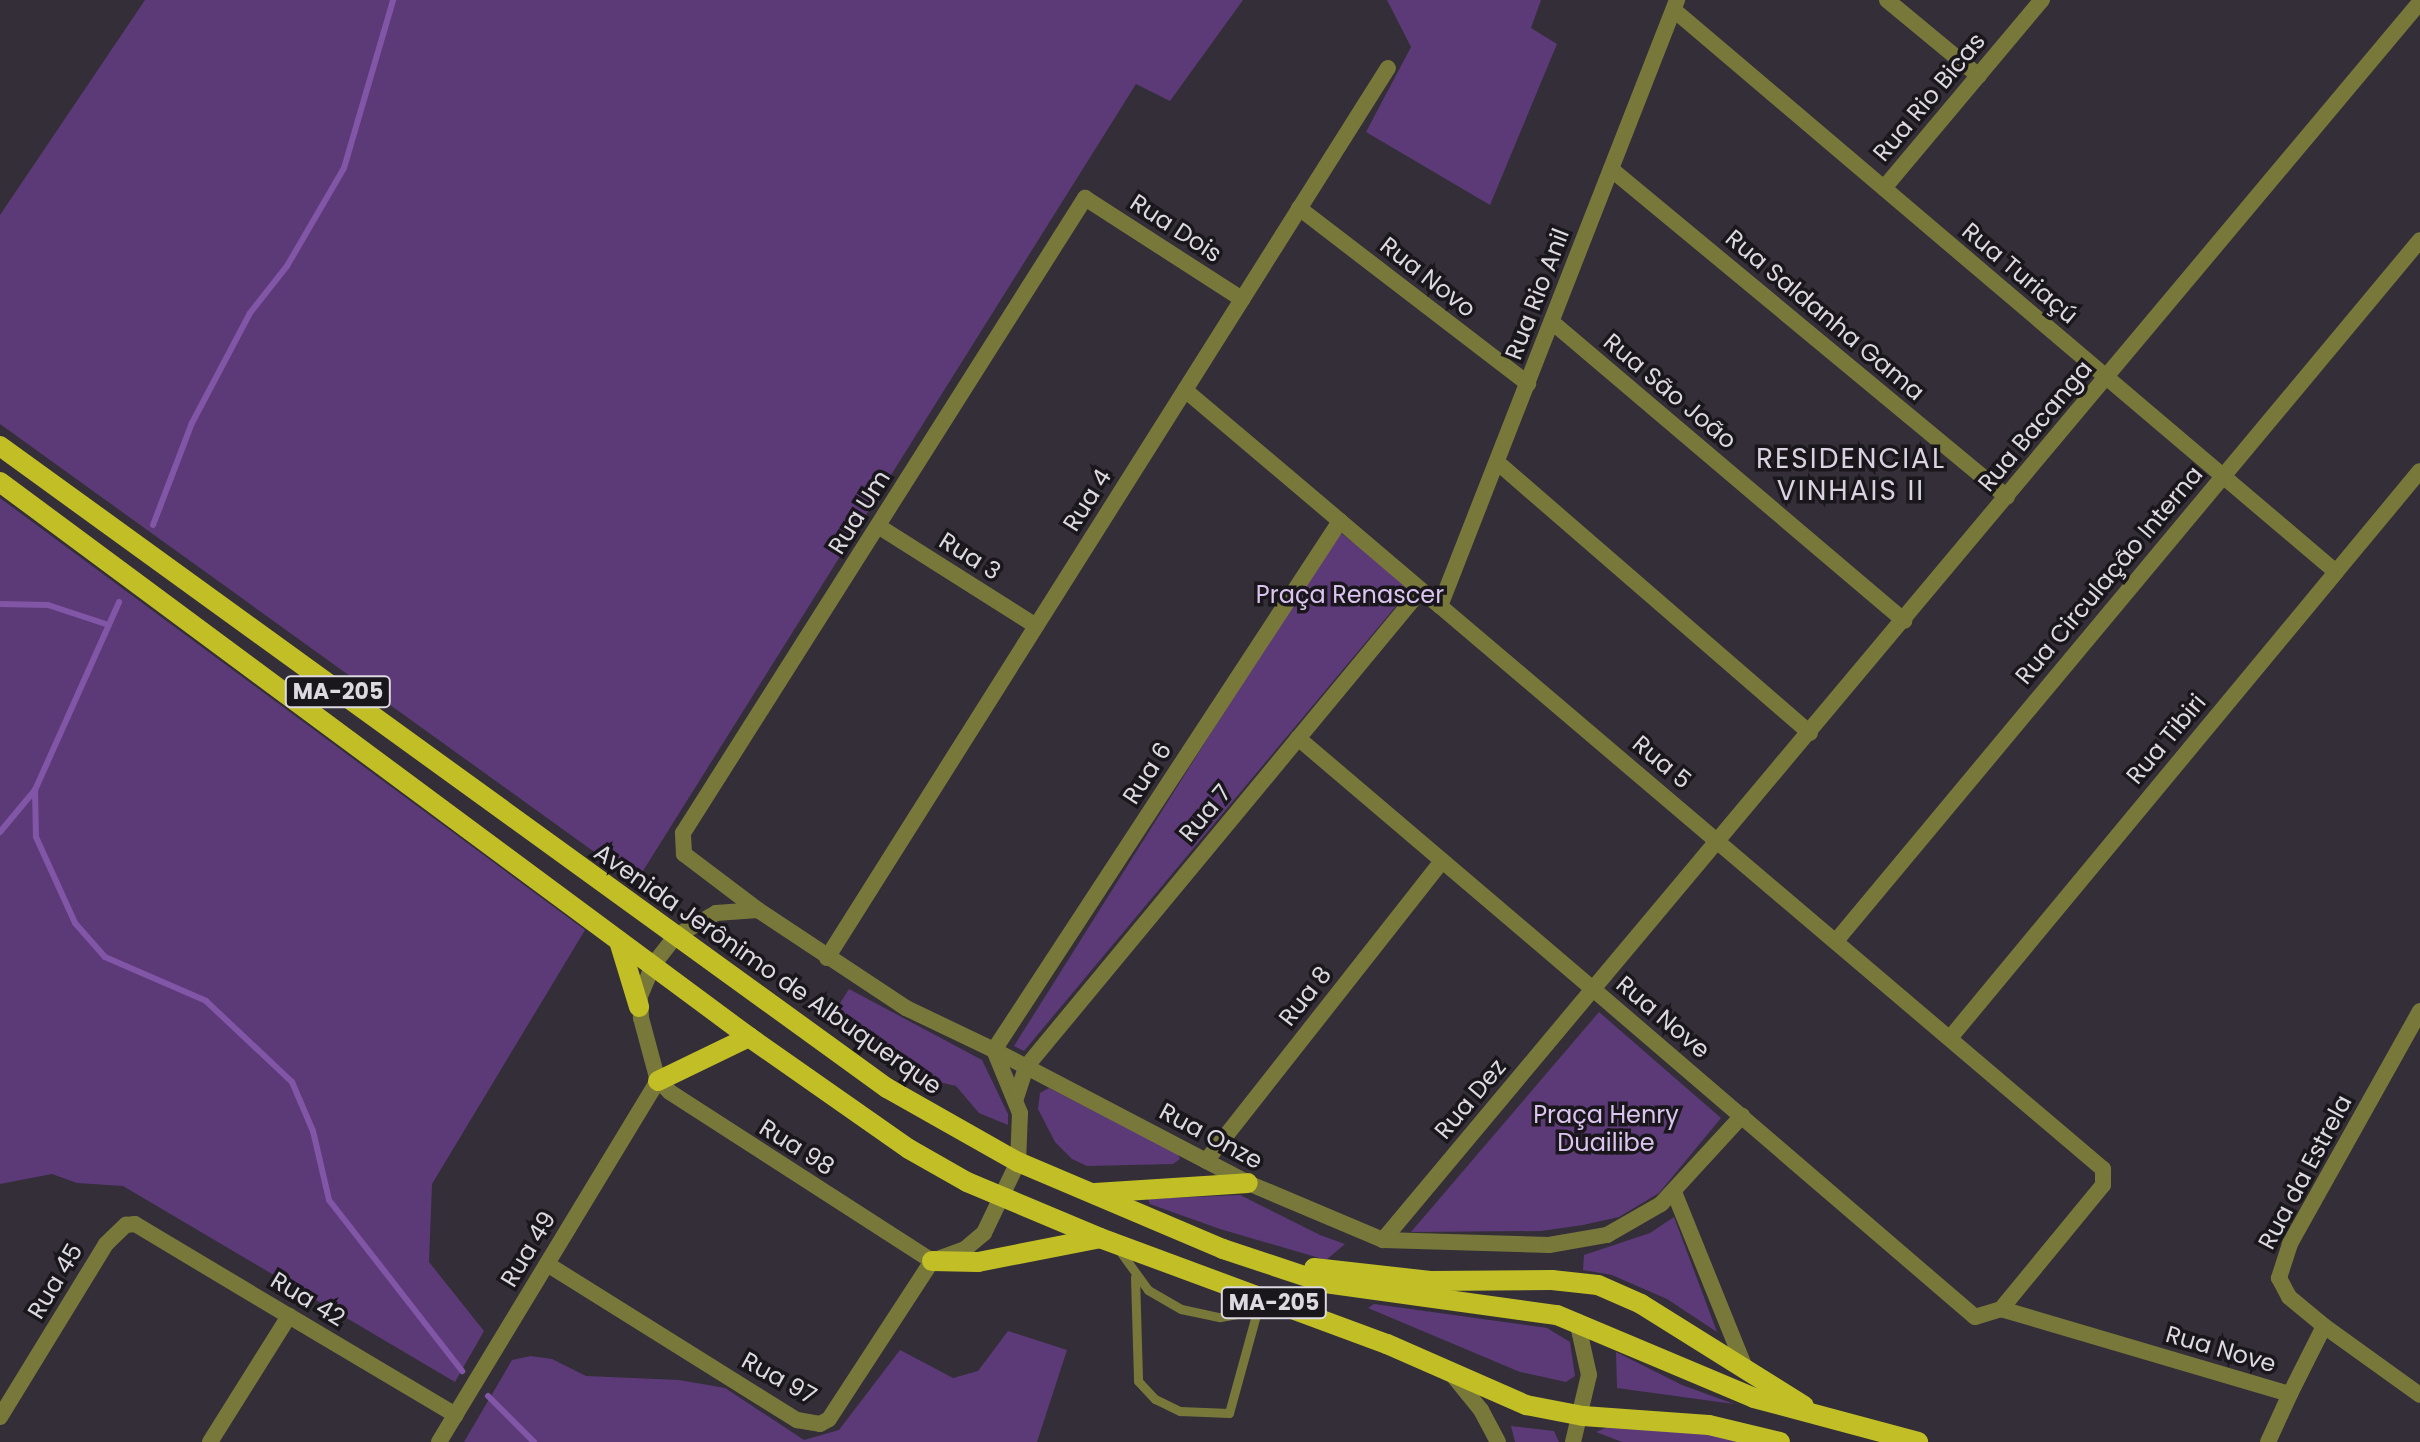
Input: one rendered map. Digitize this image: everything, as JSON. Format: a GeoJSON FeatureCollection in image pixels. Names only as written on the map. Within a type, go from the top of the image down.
{"type":"FeatureCollection","features":[{"type":"Feature","properties":{"kind":"main road","name":"Avenida Jerônimo de Albuquerque"},"geometry":{"type":"LineString","coordinates":[[0,446],[887,1088],[1018,1162],[1223,1249],[1345,1288],[1537,1311],[1577,1321],[1754,1398],[1918,1442]]}},
{"type":"Feature","properties":{"kind":"main road","name":"MA-205"},"geometry":{"type":"LineString","coordinates":[[0,482],[749,1037],[909,1149],[1003,1199],[1266,1307],[1447,1369],[1526,1405],[1583,1416],[1691,1422],[1776,1441]]}},
{"type":"Feature","properties":{"kind":"main road"},"geometry":{"type":"LineString","coordinates":[[619,941],[639,1007]]}},
{"type":"Feature","properties":{"kind":"main road"},"geometry":{"type":"LineString","coordinates":[[658,1081],[749,1037]]}},
{"type":"Feature","properties":{"kind":"main road"},"geometry":{"type":"LineString","coordinates":[[1087,1193],[1248,1183]]}},
{"type":"Feature","properties":{"kind":"main road"},"geometry":{"type":"LineString","coordinates":[[932,1261],[991,1260],[1107,1241]]}},
{"type":"Feature","properties":{"kind":"main road"},"geometry":{"type":"LineString","coordinates":[[1223,1249],[1383,1278],[1589,1283],[1641,1304],[1820,1417]]}},
{"type":"Feature","properties":{"kind":"street"},"geometry":{"type":"LineString","coordinates":[[1887,0],[1979,76]]}},
{"type":"Feature","properties":{"kind":"street","name":"Rua Rio Bicas"},"geometry":{"type":"LineString","coordinates":[[1884,188],[2042,0]]}},
{"type":"Feature","properties":{"kind":"street","name":"Rua Bacanga"},"geometry":{"type":"LineString","coordinates":[[1593,989],[2420,2]]}},
{"type":"Feature","properties":{"kind":"street","name":"Rua Turiaçú"},"geometry":{"type":"LineString","coordinates":[[1676,5],[1884,188],[2336,572]]}},
{"type":"Feature","properties":{"kind":"street","name":"Rua Rio Anil"},"geometry":{"type":"LineString","coordinates":[[1440,606],[1676,5]]}},
{"type":"Feature","properties":{"kind":"street","name":"Rua 4"},"geometry":{"type":"LineString","coordinates":[[827,958],[1388,68]]}},
{"type":"Feature","properties":{"kind":"street","name":"Rua Saldanha Gama"},"geometry":{"type":"LineString","coordinates":[[1611,169],[2007,497]]}},
{"type":"Feature","properties":{"kind":"street","name":"Rua Dois"},"geometry":{"type":"LineString","coordinates":[[1085,198],[1242,299]]}},
{"type":"Feature","properties":{"kind":"street","name":"Rua Um"},"geometry":{"type":"LineString","coordinates":[[684,854],[683,833],[1085,198]]}},
{"type":"Feature","properties":{"kind":"street","name":"Rua Novo"},"geometry":{"type":"LineString","coordinates":[[1299,208],[1528,384]]}},
{"type":"Feature","properties":{"kind":"street","name":"Rua Circulação Interna"},"geometry":{"type":"LineString","coordinates":[[1836,941],[2420,240]]}},
{"type":"Feature","properties":{"kind":"street","name":"Rua São João"},"geometry":{"type":"LineString","coordinates":[[1552,322],[1904,621]]}},
{"type":"Feature","properties":{"kind":"street","name":"Rua 5"},"geometry":{"type":"LineString","coordinates":[[1185,390],[1950,1038],[2106,1174],[2103,1185],[2001,1309]]}},
{"type":"Feature","properties":{"kind":"street"},"geometry":{"type":"LineString","coordinates":[[1497,462],[1810,733]]}},
{"type":"Feature","properties":{"kind":"street","name":"Rua Tibiri"},"geometry":{"type":"LineString","coordinates":[[1950,1038],[2420,471]]}},
{"type":"Feature","properties":{"kind":"street","name":"Rua 6"},"geometry":{"type":"LineString","coordinates":[[994,1050],[1340,521]]}},
{"type":"Feature","properties":{"kind":"street","name":"Rua 3"},"geometry":{"type":"LineString","coordinates":[[878,526],[1036,626]]}},
{"type":"Feature","properties":{"kind":"street","name":"Rua 7"},"geometry":{"type":"LineString","coordinates":[[1026,1067],[1421,590]]}},
{"type":"Feature","properties":{"kind":"street","name":"Rua Nove"},"geometry":{"type":"LineString","coordinates":[[1298,738],[1975,1317],[2001,1309],[2290,1394]]}},
{"type":"Feature","properties":{"kind":"street","name":"Rua Onze"},"geometry":{"type":"LineString","coordinates":[[684,854],[827,958],[906,1008],[994,1050],[1248,1183],[1383,1240],[1460,1245],[1581,1242],[1631,1226],[1674,1192],[1742,1116]]}},
{"type":"Feature","properties":{"kind":"street","name":"Rua 8"},"geometry":{"type":"LineString","coordinates":[[1206,1161],[1442,861]]}},
{"type":"Feature","properties":{"kind":"street"},"geometry":{"type":"LineString","coordinates":[[658,1081],[639,1007],[653,965],[676,936],[716,913],[758,910]]}},
{"type":"Feature","properties":{"kind":"street","name":"Rua Dez"},"geometry":{"type":"LineString","coordinates":[[1383,1240],[1593,989]]}},
{"type":"Feature","properties":{"kind":"street","name":"Rua da Estrela"},"geometry":{"type":"LineString","coordinates":[[2420,1011],[2281,1265],[2282,1288],[2324,1326],[2420,1395]]}},
{"type":"Feature","properties":{"kind":"street"},"geometry":{"type":"LineString","coordinates":[[932,1261],[974,1242],[1003,1199],[1018,1162],[1022,1126],[1016,1098],[994,1050]]}},
{"type":"Feature","properties":{"kind":"street"},"geometry":{"type":"LineString","coordinates":[[1016,1098],[1026,1067]]}},
{"type":"Feature","properties":{"kind":"street","name":"Rua 98"},"geometry":{"type":"LineString","coordinates":[[658,1081],[683,1102],[932,1261]]}},
{"type":"Feature","properties":{"kind":"street","name":"Rua 49"},"geometry":{"type":"LineString","coordinates":[[439,1442],[658,1081]]}},
{"type":"Feature","properties":{"kind":"street"},"geometry":{"type":"LineString","coordinates":[[1674,1192],[1745,1368]]}},
{"type":"Feature","properties":{"kind":"street","name":"Rua 42"},"geometry":{"type":"LineString","coordinates":[[135,1224],[456,1415]]}},
{"type":"Feature","properties":{"kind":"street","name":"Rua 45"},"geometry":{"type":"LineString","coordinates":[[0,1417],[114,1232],[135,1224]]}},
{"type":"Feature","properties":{"kind":"street","name":"Rua 97"},"geometry":{"type":"LineString","coordinates":[[547,1264],[797,1420],[820,1424],[829,1419],[932,1261]]}},
{"type":"Feature","properties":{"kind":"street"},"geometry":{"type":"LineString","coordinates":[[210,1442],[289,1316]]}},
{"type":"Feature","properties":{"kind":"street"},"geometry":{"type":"LineString","coordinates":[[1576,1441],[1589,1375],[1577,1321]]}},
{"type":"Feature","properties":{"kind":"street"},"geometry":{"type":"LineString","coordinates":[[2268,1442],[2324,1326]]}},
{"type":"Feature","properties":{"kind":"street"},"geometry":{"type":"LineString","coordinates":[[1447,1369],[1481,1410],[1498,1442]]}},
{"type":"Feature","properties":{"kind":"lane"},"geometry":{"type":"LineString","coordinates":[[1107,1241],[1135,1277],[1181,1309],[1220,1317],[1266,1307]]}},
{"type":"Feature","properties":{"kind":"lane"},"geometry":{"type":"LineString","coordinates":[[1135,1277],[1138,1381],[1155,1399],[1180,1411],[1229,1413],[1266,1307]]}},
{"type":"Feature","properties":{"kind":"green space"},"geometry":{"type":"Polygon","coordinates":[[[145,0],[1243,0],[1170,101],[1136,84],[636,882],[0,424],[0,215],[145,0]]]}},
{"type":"Feature","properties":{"kind":"green space"},"geometry":{"type":"Polygon","coordinates":[[[1387,0],[1541,0],[1531,28],[1557,44],[1490,205],[1366,132],[1411,47],[1387,0]]]}},
{"type":"Feature","properties":{"kind":"green space"},"geometry":{"type":"Polygon","coordinates":[[[0,498],[585,930],[432,1184],[429,1262],[484,1331],[455,1382],[123,1186],[77,1183],[52,1174],[0,1184],[0,498]]]}},
{"type":"Feature","properties":{"kind":"green space","name":"Praça Renascer"},"geometry":{"type":"Polygon","coordinates":[[[1338,531],[1412,587],[1024,1051],[1014,1046],[1338,531]]]}},
{"type":"Feature","properties":{"kind":"green space"},"geometry":{"type":"Polygon","coordinates":[[[849,989],[982,1060],[1008,1114],[1008,1125],[979,1113],[956,1086],[930,1080],[890,1055],[835,1011],[849,989]]]}},
{"type":"Feature","properties":{"kind":"green space","name":"Praça Henry Duailibe"},"geometry":{"type":"Polygon","coordinates":[[[1599,1012],[1721,1118],[1659,1193],[1619,1217],[1583,1225],[1541,1231],[1411,1232],[1599,1012]]]}},
{"type":"Feature","properties":{"kind":"green space"},"geometry":{"type":"Polygon","coordinates":[[[1049,1088],[1177,1153],[1180,1159],[1173,1164],[1087,1166],[1072,1159],[1055,1142],[1038,1109],[1040,1093],[1049,1088]]]}},
{"type":"Feature","properties":{"kind":"green space"},"geometry":{"type":"Polygon","coordinates":[[[1240,1195],[1320,1235],[1345,1244],[1326,1260],[1220,1229],[1150,1204],[1148,1199],[1240,1195]]]}},
{"type":"Feature","properties":{"kind":"green space"},"geometry":{"type":"Polygon","coordinates":[[[1674,1217],[1717,1332],[1667,1299],[1612,1275],[1583,1270],[1584,1255],[1650,1233],[1674,1217]]]}},
{"type":"Feature","properties":{"kind":"green space"},"geometry":{"type":"Polygon","coordinates":[[[1374,1304],[1547,1328],[1570,1342],[1575,1376],[1566,1382],[1520,1372],[1368,1308],[1374,1304]]]}},
{"type":"Feature","properties":{"kind":"green space"},"geometry":{"type":"Polygon","coordinates":[[[1008,1331],[1067,1350],[1037,1442],[464,1442],[512,1360],[531,1356],[552,1359],[586,1376],[679,1380],[725,1388],[804,1440],[839,1430],[900,1350],[953,1378],[978,1371],[1008,1331]]]}},
{"type":"Feature","properties":{"kind":"green space"},"geometry":{"type":"Polygon","coordinates":[[[1616,1352],[1682,1385],[1734,1404],[1617,1388],[1616,1352]]]}},
{"type":"Feature","properties":{"kind":"green space"},"geometry":{"type":"Polygon","coordinates":[[[1511,1426],[1554,1431],[1559,1442],[1515,1442],[1511,1426]]]}},
{"type":"Feature","properties":{"kind":"green space"},"geometry":{"type":"Polygon","coordinates":[[[1607,1427],[1688,1429],[1744,1442],[1622,1442],[1596,1432],[1607,1427]]]}},
{"type":"Feature","properties":{"kind":"waterway"},"geometry":{"type":"LineString","coordinates":[[153,525],[192,423],[250,313],[287,266],[344,168],[393,0]]}},
{"type":"Feature","properties":{"kind":"waterway"},"geometry":{"type":"LineString","coordinates":[[0,832],[35,790],[119,602]]}},
{"type":"Feature","properties":{"kind":"waterway"},"geometry":{"type":"LineString","coordinates":[[0,604],[48,605],[109,625]]}},
{"type":"Feature","properties":{"kind":"waterway"},"geometry":{"type":"LineString","coordinates":[[35,790],[36,837],[75,923],[105,957],[206,1001],[292,1082],[313,1131],[329,1200],[462,1371]]}},
{"type":"Feature","properties":{"kind":"waterway"},"geometry":{"type":"LineString","coordinates":[[488,1396],[534,1442]]}},
{"type":"Feature","properties":{"kind":"district","name":"RESIDENCIAL VINHAIS II"},"geometry":{"type":"Point","coordinates":[1851,475]}}]}
